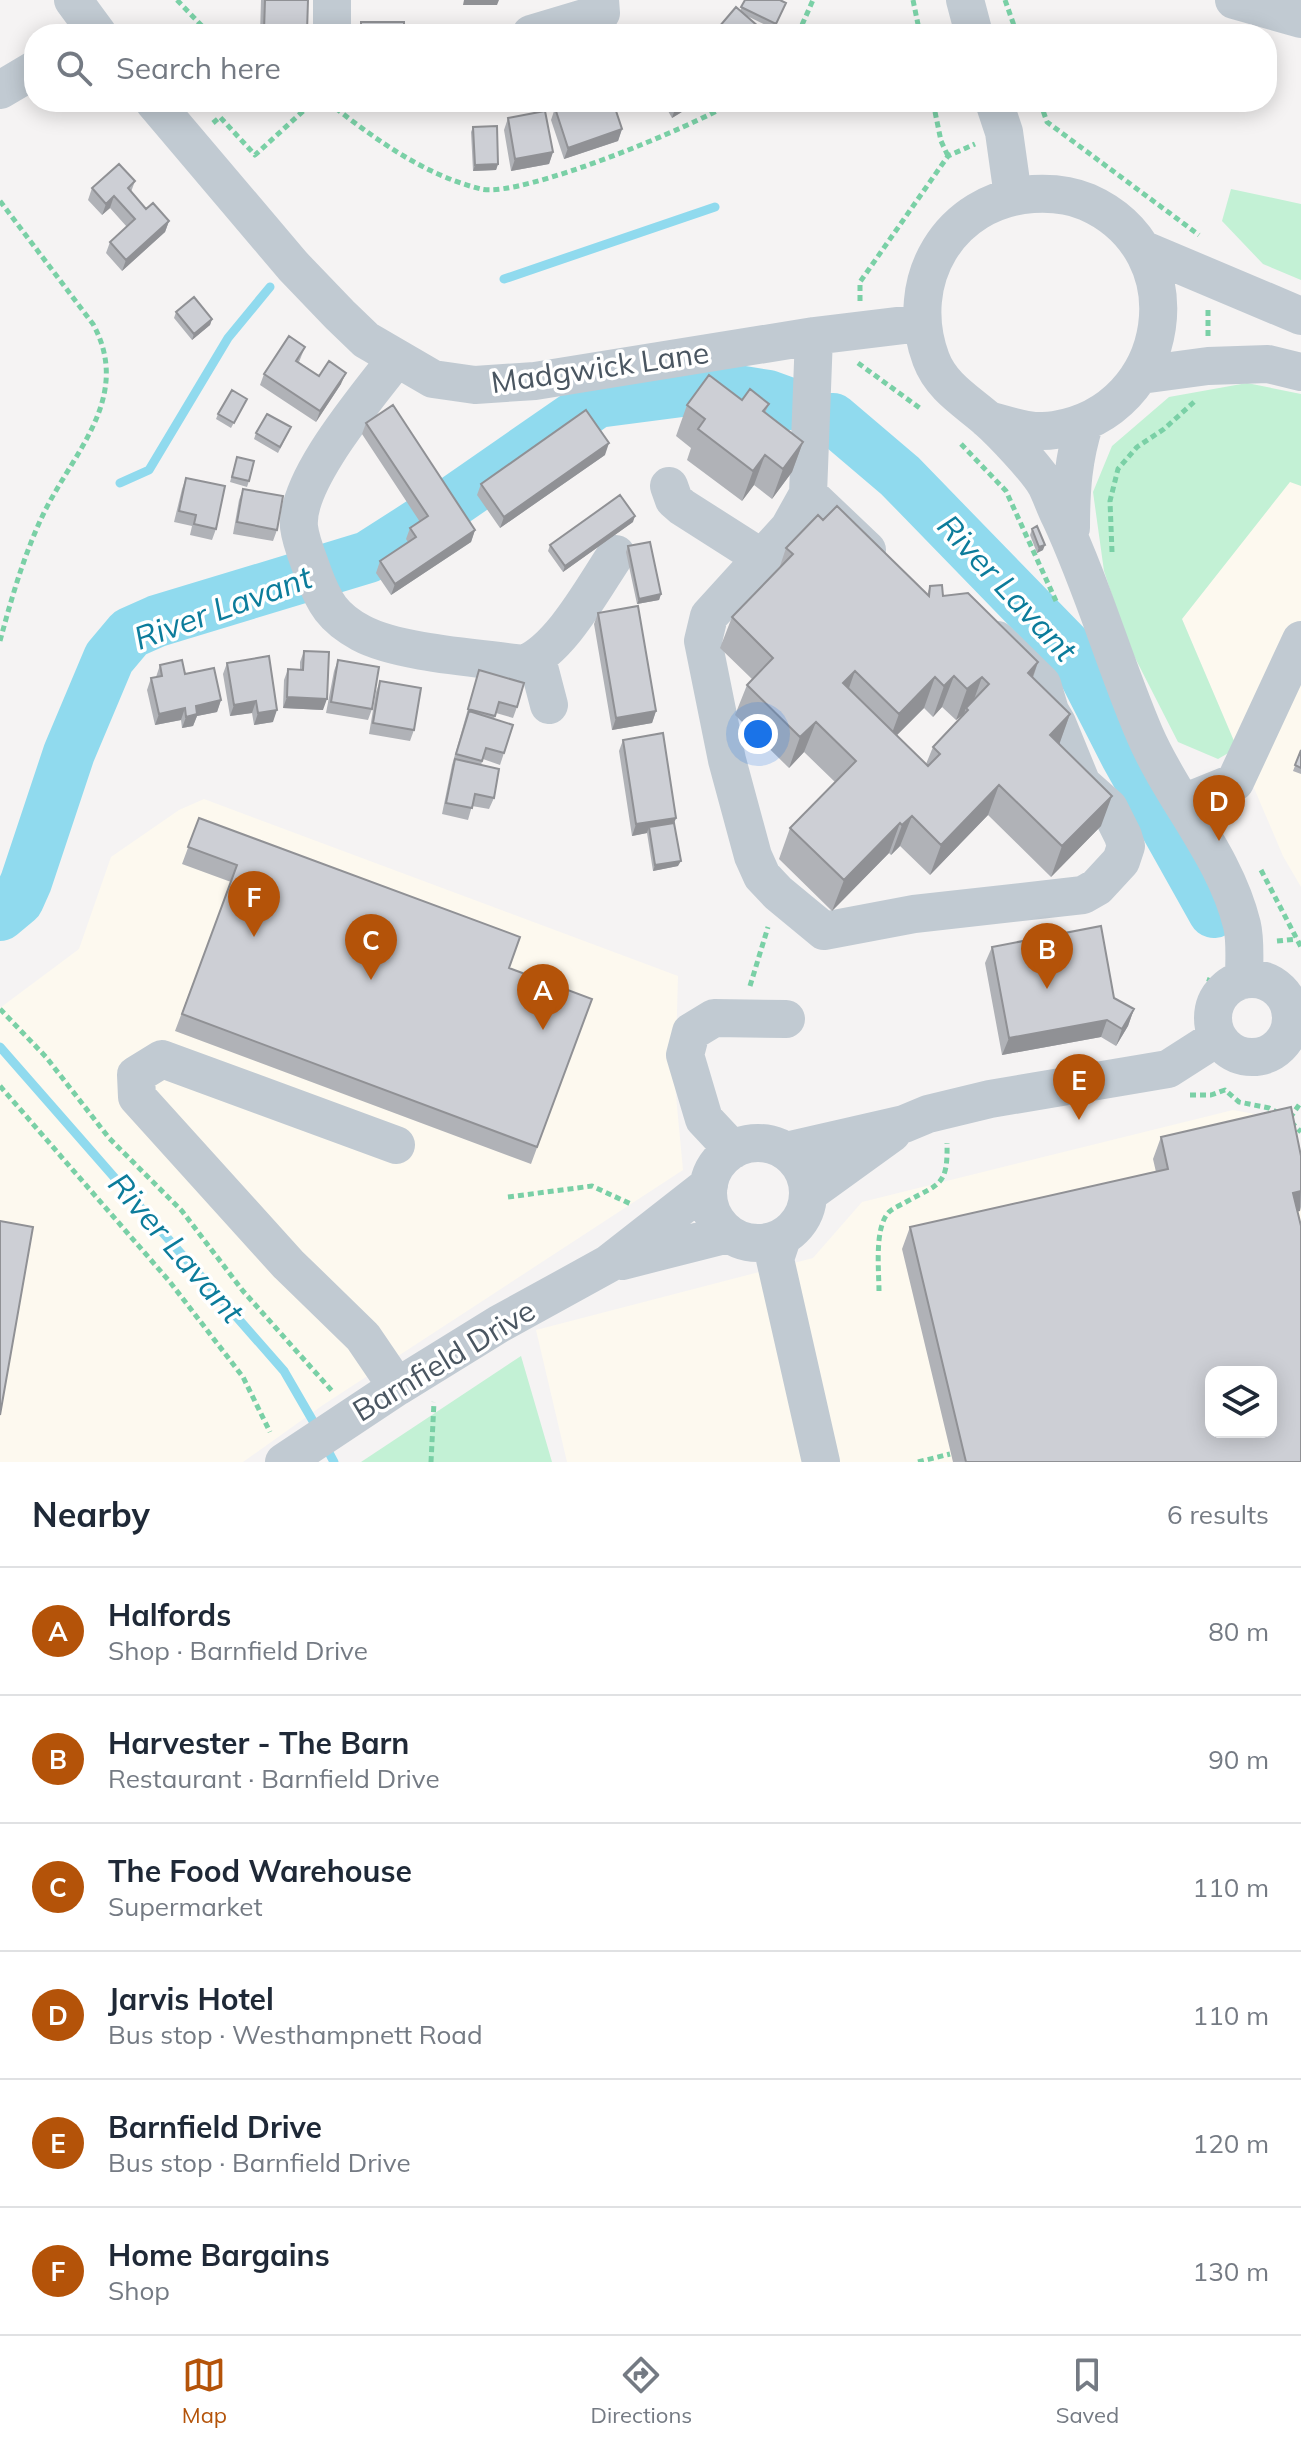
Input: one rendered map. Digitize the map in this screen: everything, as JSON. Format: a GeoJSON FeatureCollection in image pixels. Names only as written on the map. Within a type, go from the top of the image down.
{"type":"FeatureCollection","features":[{"type":"Feature","properties":{"kind":"street"},"geometry":{"type":"LineString","coordinates":[[73,0],[89,24]]}},
{"type":"Feature","properties":{"kind":"street"},"geometry":{"type":"LineString","coordinates":[[564,24],[601,13],[600,0]]}},
{"type":"Feature","properties":{"kind":"street"},"geometry":{"type":"LineString","coordinates":[[965,0],[971,24]]}},
{"type":"Feature","properties":{"kind":"street"},"geometry":{"type":"LineString","coordinates":[[1234,0],[1301,19]]}},
{"type":"Feature","properties":{"kind":"street"},"geometry":{"type":"LineString","coordinates":[[0,90],[24,76]]}},
{"type":"Feature","properties":{"kind":"street","name":"Madgwick Lane"},"geometry":{"type":"LineString","coordinates":[[162,112],[311,286],[366,340],[433,379],[475,385],[535,381],[814,336],[921,323]]}},
{"type":"Feature","properties":{"kind":"street"},"geometry":{"type":"LineString","coordinates":[[997,112],[1004,132],[1013,196]]}},
{"type":"Feature","properties":{"kind":"street"},"geometry":{"type":"LineString","coordinates":[[988,420],[1019,429],[1053,431],[1085,422],[1126,395],[1141,375],[1154,345],[1159,312],[1155,280],[1142,249],[1118,221],[1086,202],[1050,193],[1013,196],[981,208],[954,229],[934,256],[923,289],[921,323],[932,362],[955,396],[988,420],[1045,483],[1071,539],[1146,738],[1228,882],[1243,928],[1244,980]]}},
{"type":"Feature","properties":{"kind":"street"},"geometry":{"type":"LineString","coordinates":[[1142,249],[1301,316]]}},
{"type":"Feature","properties":{"kind":"street"},"geometry":{"type":"LineString","coordinates":[[814,336],[808,494],[789,528],[709,616],[703,641],[727,760],[753,856],[762,876],[778,893],[824,931],[914,914],[1083,895],[1097,887],[1116,868],[1126,846],[1123,836],[1109,808],[1082,784],[1050,711],[1042,684],[970,615]]}},
{"type":"Feature","properties":{"kind":"street"},"geometry":{"type":"LineString","coordinates":[[396,359],[330,448],[304,500],[298,524],[303,545],[329,610],[362,633],[389,643],[524,664],[537,659],[571,621],[616,554]]}},
{"type":"Feature","properties":{"kind":"street"},"geometry":{"type":"LineString","coordinates":[[1141,375],[1208,366],[1268,364],[1301,372]]}},
{"type":"Feature","properties":{"kind":"street"},"geometry":{"type":"LineString","coordinates":[[1071,539],[1071,486],[1076,448],[1085,422]]}},
{"type":"Feature","properties":{"kind":"street"},"geometry":{"type":"LineString","coordinates":[[669,486],[674,500],[682,507],[762,558]]}},
{"type":"Feature","properties":{"kind":"street"},"geometry":{"type":"LineString","coordinates":[[808,494],[887,569]]}},
{"type":"Feature","properties":{"kind":"street"},"geometry":{"type":"LineString","coordinates":[[1183,803],[1235,782],[1301,640]]}},
{"type":"Feature","properties":{"kind":"street"},"geometry":{"type":"LineString","coordinates":[[537,659],[549,705]]}},
{"type":"Feature","properties":{"kind":"street"},"geometry":{"type":"LineString","coordinates":[[1258,979],[1271,984],[1289,1004],[1293,1043],[1263,1056],[1249,1057],[1237,1054],[1218,1037],[1214,1010],[1219,998],[1228,988],[1244,980],[1258,979]]}},
{"type":"Feature","properties":{"kind":"street"},"geometry":{"type":"LineString","coordinates":[[786,1019],[714,1018],[691,1032],[685,1055],[704,1119],[733,1150],[743,1145],[765,1143],[786,1151],[798,1162],[806,1176],[809,1193],[802,1219],[782,1238],[775,1259],[821,1462]]}},
{"type":"Feature","properties":{"kind":"street"},"geometry":{"type":"LineString","coordinates":[[786,1151],[904,1124],[928,1114],[990,1099],[1168,1069],[1218,1037]]}},
{"type":"Feature","properties":{"kind":"street"},"geometry":{"type":"LineString","coordinates":[[396,1145],[162,1059],[136,1075],[137,1097],[288,1264],[363,1337],[397,1387]]}},
{"type":"Feature","properties":{"kind":"street"},"geometry":{"type":"LineString","coordinates":[[809,1193],[904,1124]]}},
{"type":"Feature","properties":{"kind":"street","name":"Barnfield Drive"},"geometry":{"type":"LineString","coordinates":[[277,1448],[354,1415],[499,1324],[608,1264],[709,1185],[721,1159],[733,1150]]}},
{"type":"Feature","properties":{"kind":"street"},"geometry":{"type":"LineString","coordinates":[[709,1185],[711,1212],[728,1234]]}},
{"type":"Feature","properties":{"kind":"street","name":"Barnfield Drive"},"geometry":{"type":"LineString","coordinates":[[608,1264],[728,1234],[754,1243],[782,1238]]}},
{"type":"Feature","properties":{"kind":"path"},"geometry":{"type":"LineString","coordinates":[[177,0],[200,24]]}},
{"type":"Feature","properties":{"kind":"path"},"geometry":{"type":"LineString","coordinates":[[802,24],[813,0]]}},
{"type":"Feature","properties":{"kind":"path"},"geometry":{"type":"LineString","coordinates":[[913,0],[918,24]]}},
{"type":"Feature","properties":{"kind":"path"},"geometry":{"type":"LineString","coordinates":[[1005,0],[1013,24]]}},
{"type":"Feature","properties":{"kind":"path"},"geometry":{"type":"LineString","coordinates":[[190,145],[220,117],[255,155],[302,112]]}},
{"type":"Feature","properties":{"kind":"path"},"geometry":{"type":"LineString","coordinates":[[341,112],[412,161],[484,189],[519,187],[642,145],[712,112]]}},
{"type":"Feature","properties":{"kind":"path"},"geometry":{"type":"LineString","coordinates":[[935,112],[941,141],[948,156]]}},
{"type":"Feature","properties":{"kind":"path"},"geometry":{"type":"LineString","coordinates":[[0,201],[93,324],[103,343],[106,360],[104,397],[95,424],[41,519],[29,547],[0,641]]}},
{"type":"Feature","properties":{"kind":"path"},"geometry":{"type":"LineString","coordinates":[[741,1018],[778,893]]}},
{"type":"Feature","properties":{"kind":"path"},"geometry":{"type":"LineString","coordinates":[[0,1009],[46,1057],[109,1138],[182,1211],[243,1291],[354,1415]]}},
{"type":"Feature","properties":{"kind":"path"},"geometry":{"type":"LineString","coordinates":[[0,1086],[179,1294],[243,1377],[277,1448]]}},
{"type":"Feature","properties":{"kind":"path"},"geometry":{"type":"LineString","coordinates":[[1183,1096],[1211,1095],[1225,1090],[1239,1102],[1269,1108],[1289,1119],[1301,1132]]}},
{"type":"Feature","properties":{"kind":"path"},"geometry":{"type":"LineString","coordinates":[[1289,1119],[1301,1102]]}},
{"type":"Feature","properties":{"kind":"path"},"geometry":{"type":"LineString","coordinates":[[879,1291],[880,1229],[889,1212],[930,1191],[940,1182],[948,1169],[946,1134]]}},
{"type":"Feature","properties":{"kind":"path"},"geometry":{"type":"LineString","coordinates":[[508,1197],[592,1186],[640,1209]]}},
{"type":"Feature","properties":{"kind":"path"},"geometry":{"type":"LineString","coordinates":[[431,1462],[435,1393]]}},
{"type":"Feature","properties":{"kind":"path"},"geometry":{"type":"LineString","coordinates":[[918,1462],[950,1454]]}},
{"type":"Feature","properties":{"kind":"shaded area"},"geometry":{"type":"Polygon","coordinates":[[[1301,467],[1301,887],[1283,856],[1182,619],[1301,467]]]}},
{"type":"Feature","properties":{"kind":"shaded area"},"geometry":{"type":"Polygon","coordinates":[[[204,799],[678,976],[675,1085],[683,1170],[323,1405],[243,1462],[0,1462],[0,1008],[79,949],[111,857],[179,810],[204,799]]]}},
{"type":"Feature","properties":{"kind":"shaded area"},"geometry":{"type":"Polygon","coordinates":[[[1233,1110],[1266,1116],[1301,1156],[1301,1462],[567,1462],[536,1330],[813,1258],[862,1202],[1233,1110]]]}},
{"type":"Feature","properties":{"kind":"green space"},"geometry":{"type":"Polygon","coordinates":[[[1231,189],[1301,204],[1301,280],[1263,264],[1222,221],[1231,189]]]}},
{"type":"Feature","properties":{"kind":"green space"},"geometry":{"type":"Polygon","coordinates":[[[1247,383],[1301,394],[1301,486],[1290,482],[1182,619],[1237,748],[1218,759],[1178,742],[1128,644],[1104,571],[1093,492],[1112,446],[1169,397],[1247,383]]]}},
{"type":"Feature","properties":{"kind":"green space"},"geometry":{"type":"Polygon","coordinates":[[[521,1356],[552,1462],[361,1462],[521,1356]]]}},
{"type":"Feature","properties":{"kind":"building"},"geometry":{"type":"Polygon","coordinates":[[[265,0],[308,0],[307,24],[264,24],[265,0]]]}},
{"type":"Feature","properties":{"kind":"building"},"geometry":{"type":"Polygon","coordinates":[[[745,0],[780,0],[786,3],[776,24],[741,7],[745,0]]]}},
{"type":"Feature","properties":{"kind":"building"},"geometry":{"type":"Polygon","coordinates":[[[736,7],[756,24],[722,24],[736,7]]]}},
{"type":"Feature","properties":{"kind":"building"},"geometry":{"type":"Polygon","coordinates":[[[361,22],[404,22],[404,24],[361,22]]]}},
{"type":"Feature","properties":{"kind":"building"},"geometry":{"type":"Polygon","coordinates":[[[545,112],[553,152],[515,159],[508,118],[545,112]]]}},
{"type":"Feature","properties":{"kind":"building"},"geometry":{"type":"Polygon","coordinates":[[[556,112],[616,112],[622,129],[568,148],[556,112]]]}},
{"type":"Feature","properties":{"kind":"building"},"geometry":{"type":"Polygon","coordinates":[[[497,126],[498,164],[475,165],[473,127],[497,126]]]}},
{"type":"Feature","properties":{"kind":"building"},"geometry":{"type":"Polygon","coordinates":[[[119,164],[135,181],[128,188],[146,209],[153,203],[169,221],[126,260],[110,242],[135,219],[114,196],[106,204],[92,188],[119,164]]]}},
{"type":"Feature","properties":{"kind":"building"},"geometry":{"type":"Polygon","coordinates":[[[194,297],[212,319],[194,334],[176,312],[194,297]]]}},
{"type":"Feature","properties":{"kind":"building"},"geometry":{"type":"Polygon","coordinates":[[[289,336],[305,347],[296,361],[319,376],[329,361],[346,373],[320,411],[264,374],[289,336]]]}},
{"type":"Feature","properties":{"kind":"building"},"geometry":{"type":"Polygon","coordinates":[[[709,375],[742,400],[750,389],[769,404],[763,411],[803,442],[783,469],[765,455],[753,471],[698,429],[705,419],[687,405],[709,375]]]}},
{"type":"Feature","properties":{"kind":"building"},"geometry":{"type":"Polygon","coordinates":[[[232,390],[247,399],[234,423],[218,414],[232,390]]]}},
{"type":"Feature","properties":{"kind":"building"},"geometry":{"type":"Polygon","coordinates":[[[393,405],[475,530],[395,584],[380,561],[416,537],[410,528],[428,516],[366,423],[393,405]]]}},
{"type":"Feature","properties":{"kind":"building"},"geometry":{"type":"Polygon","coordinates":[[[586,410],[609,443],[504,517],[481,484],[586,410]]]}},
{"type":"Feature","properties":{"kind":"building"},"geometry":{"type":"Polygon","coordinates":[[[267,414],[291,427],[280,447],[256,433],[267,414]]]}},
{"type":"Feature","properties":{"kind":"building"},"geometry":{"type":"Polygon","coordinates":[[[237,457],[254,461],[249,481],[232,477],[237,457]]]}},
{"type":"Feature","properties":{"kind":"building"},"geometry":{"type":"Polygon","coordinates":[[[186,478],[225,486],[216,529],[194,524],[196,515],[179,511],[186,478]]]}},
{"type":"Feature","properties":{"kind":"building"},"geometry":{"type":"Polygon","coordinates":[[[243,489],[283,496],[277,530],[237,522],[243,489]]]}},
{"type":"Feature","properties":{"kind":"building"},"geometry":{"type":"Polygon","coordinates":[[[620,495],[635,516],[565,566],[550,545],[620,495]]]}},
{"type":"Feature","properties":{"kind":"building"},"geometry":{"type":"Polygon","coordinates":[[[837,506],[929,596],[930,586],[942,585],[943,596],[968,593],[1038,662],[1028,673],[1070,714],[1050,735],[1112,796],[1062,846],[999,785],[941,845],[912,816],[902,825],[900,823],[844,880],[790,828],[856,761],[816,722],[800,737],[747,685],[773,658],[732,617],[793,554],[786,548],[818,515],[823,520],[837,506]],[[855,671],[843,683],[928,766],[940,754],[933,747],[989,684],[982,677],[967,689],[954,676],[944,686],[935,677],[899,714],[855,671]]]}},
{"type":"Feature","properties":{"kind":"building"},"geometry":{"type":"Polygon","coordinates":[[[1037,526],[1045,545],[1039,547],[1032,529],[1037,526]]]}},
{"type":"Feature","properties":{"kind":"building"},"geometry":{"type":"Polygon","coordinates":[[[650,542],[661,594],[639,599],[628,546],[650,542]]]}},
{"type":"Feature","properties":{"kind":"building"},"geometry":{"type":"Polygon","coordinates":[[[638,606],[656,711],[616,718],[598,613],[638,606]]]}},
{"type":"Feature","properties":{"kind":"building"},"geometry":{"type":"Polygon","coordinates":[[[304,651],[329,652],[327,699],[287,697],[288,669],[303,670],[304,651]]]}},
{"type":"Feature","properties":{"kind":"building"},"geometry":{"type":"Polygon","coordinates":[[[269,656],[277,710],[258,713],[256,701],[234,705],[227,663],[269,656]]]}},
{"type":"Feature","properties":{"kind":"building"},"geometry":{"type":"Polygon","coordinates":[[[182,660],[185,674],[214,668],[221,700],[196,706],[197,714],[186,717],[185,708],[159,714],[151,678],[162,676],[160,665],[182,660]]]}},
{"type":"Feature","properties":{"kind":"building"},"geometry":{"type":"Polygon","coordinates":[[[338,660],[379,667],[372,709],[331,702],[338,660]]]}},
{"type":"Feature","properties":{"kind":"building"},"geometry":{"type":"Polygon","coordinates":[[[479,670],[524,683],[517,707],[499,702],[495,716],[468,709],[479,670]]]}},
{"type":"Feature","properties":{"kind":"building"},"geometry":{"type":"Polygon","coordinates":[[[380,681],[421,688],[414,730],[373,723],[380,681]]]}},
{"type":"Feature","properties":{"kind":"building"},"geometry":{"type":"Polygon","coordinates":[[[469,711],[513,725],[504,753],[486,748],[482,761],[456,754],[469,711]]]}},
{"type":"Feature","properties":{"kind":"building"},"geometry":{"type":"Polygon","coordinates":[[[663,733],[676,818],[636,824],[623,740],[663,733]]]}},
{"type":"Feature","properties":{"kind":"building"},"geometry":{"type":"Polygon","coordinates":[[[1301,750],[1301,768],[1295,765],[1301,750]]]}},
{"type":"Feature","properties":{"kind":"building"},"geometry":{"type":"Polygon","coordinates":[[[455,759],[499,769],[494,798],[475,794],[472,808],[446,803],[455,759]]]}},
{"type":"Feature","properties":{"kind":"building"},"geometry":{"type":"Polygon","coordinates":[[[199,818],[520,937],[509,968],[592,999],[537,1147],[182,1014],[237,865],[188,847],[199,818]]]}},
{"type":"Feature","properties":{"kind":"building"},"geometry":{"type":"Polygon","coordinates":[[[674,823],[681,861],[655,865],[649,827],[674,823]]]}},
{"type":"Feature","properties":{"kind":"building"},"geometry":{"type":"Polygon","coordinates":[[[1101,926],[1114,998],[1134,1009],[1122,1029],[1107,1020],[1009,1038],[992,947],[1101,926]]]}},
{"type":"Feature","properties":{"kind":"building"},"geometry":{"type":"Polygon","coordinates":[[[1291,1107],[1301,1156],[1301,1191],[1293,1193],[1301,1226],[1301,1462],[966,1462],[910,1227],[1168,1169],[1161,1137],[1291,1107]]]}},
{"type":"Feature","properties":{"kind":"building"},"geometry":{"type":"Polygon","coordinates":[[[0,1221],[33,1227],[0,1415],[0,1221]]]}},
{"type":"Feature","properties":{"kind":"waterway"},"geometry":{"type":"LineString","coordinates":[[504,279],[715,207]]}},
{"type":"Feature","properties":{"kind":"waterway"},"geometry":{"type":"LineString","coordinates":[[120,483],[149,470],[228,338],[270,287]]}},
{"type":"Feature","properties":{"kind":"waterway","name":"River Lavant"},"geometry":{"type":"LineString","coordinates":[[447,506],[597,402],[712,387],[768,396],[790,404]]}},
{"type":"Feature","properties":{"kind":"waterway","name":"River Lavant"},"geometry":{"type":"LineString","coordinates":[[833,419],[900,476],[1076,657],[1126,755],[1214,912]]}},
{"type":"Feature","properties":{"kind":"waterway","name":"River Lavant"},"geometry":{"type":"LineString","coordinates":[[0,915],[18,900],[69,753],[109,658],[130,633],[157,621],[368,557],[421,523]]}},
{"type":"Feature","properties":{"kind":"waterway","name":"River Lavant"},"geometry":{"type":"LineString","coordinates":[[0,1047],[284,1371],[317,1428]]}},
{"type":"Feature","properties":{"kind":"waterway","name":"River Lavant"},"geometry":{"type":"LineString","coordinates":[[325,1445],[334,1462]]}},
{"type":"Feature","properties":{"kind":"place","name":"Jarvis Hotel"},"geometry":{"type":"Point","coordinates":[1219,841]}},
{"type":"Feature","properties":{"kind":"place","name":"Home Bargains"},"geometry":{"type":"Point","coordinates":[254,937]}},
{"type":"Feature","properties":{"kind":"place","name":"The Food Warehouse"},"geometry":{"type":"Point","coordinates":[371,980]}},
{"type":"Feature","properties":{"kind":"place","name":"Harvester - The Barn"},"geometry":{"type":"Point","coordinates":[1047,989]}},
{"type":"Feature","properties":{"kind":"place","name":"Halfords"},"geometry":{"type":"Point","coordinates":[543,1030]}},
{"type":"Feature","properties":{"kind":"place","name":"Barnfield Drive"},"geometry":{"type":"Point","coordinates":[1079,1120]}}]}
